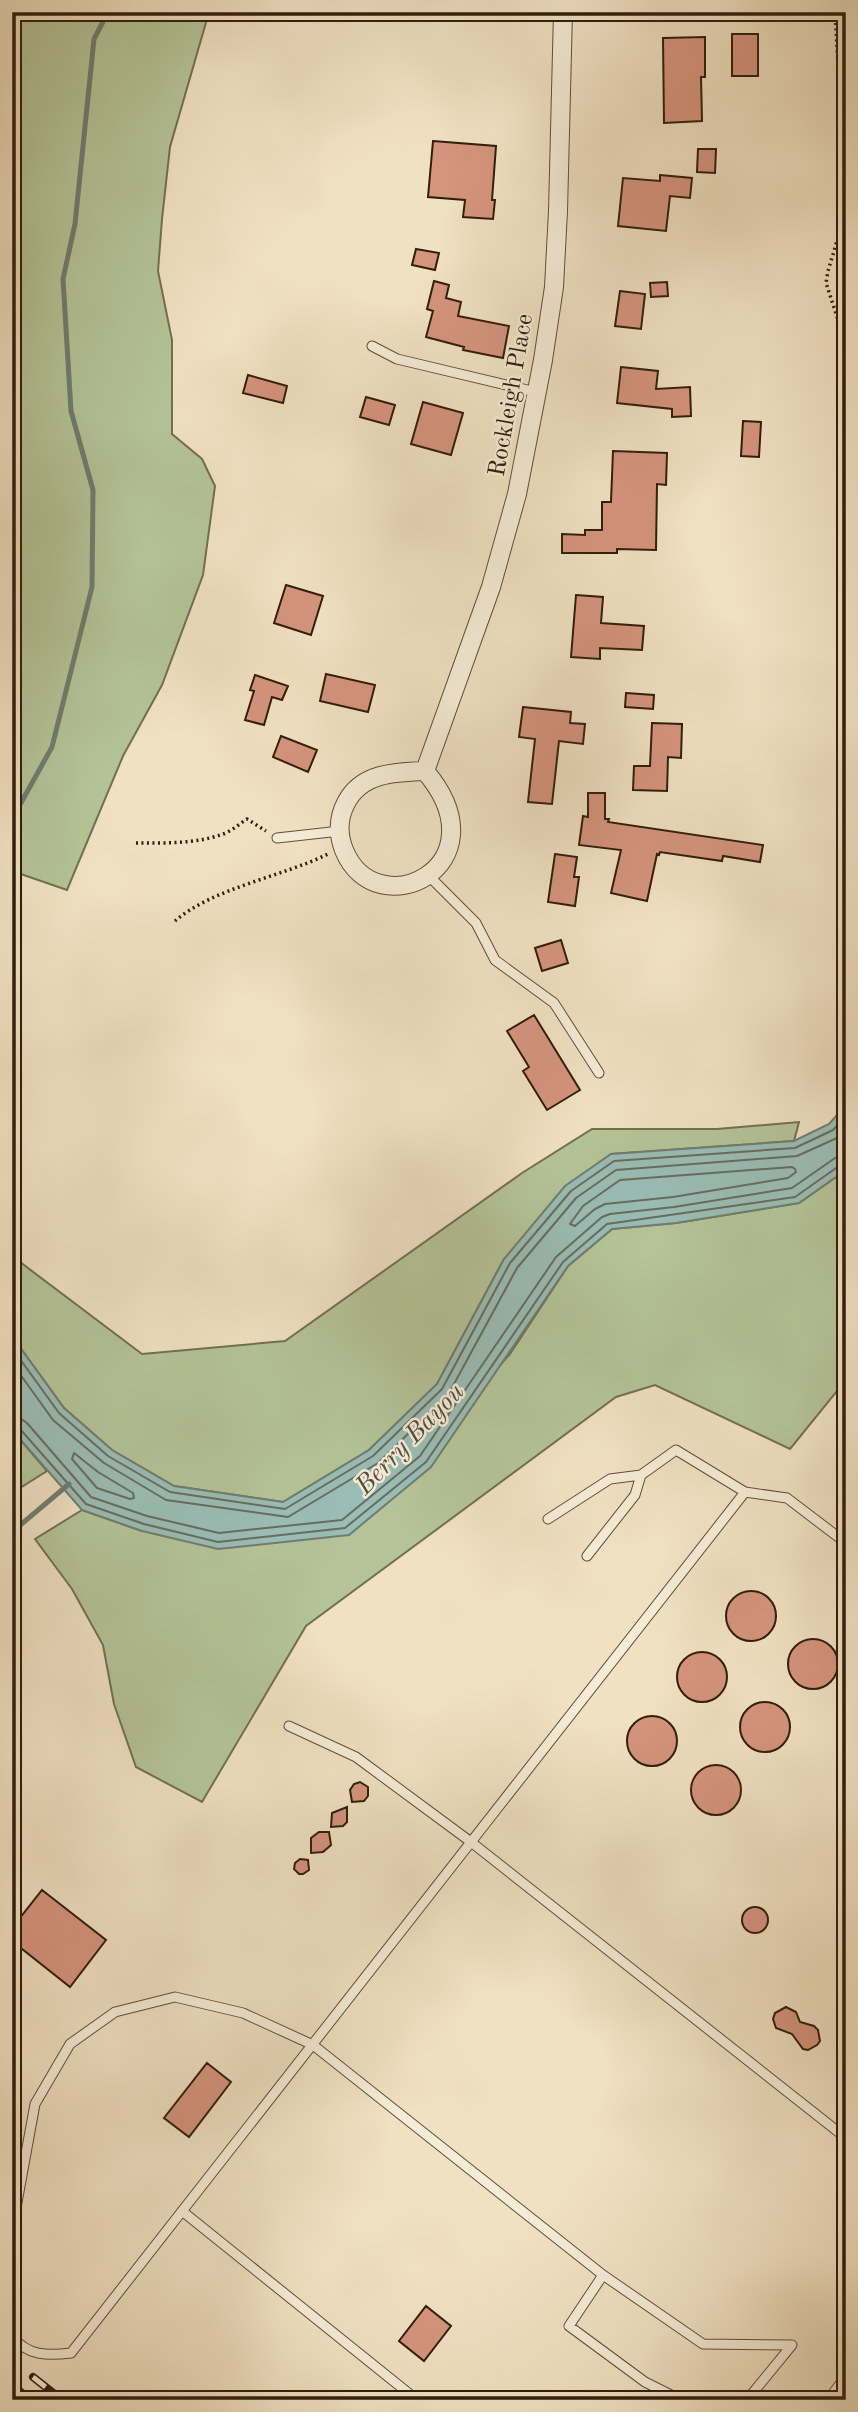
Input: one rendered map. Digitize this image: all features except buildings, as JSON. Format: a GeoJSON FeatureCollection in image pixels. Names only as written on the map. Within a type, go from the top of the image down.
{"type":"FeatureCollection","features":[{"type":"Feature","properties":{"kind":"street","name":"Rockleigh Place"},"geometry":{"type":"LineString","coordinates":[[425,771],[491,587],[517,494],[536,392],[554,287],[563,12]]}},
{"type":"Feature","properties":{"kind":"street"},"geometry":{"type":"LineString","coordinates":[[425,771],[440,795],[451,823],[452,832],[447,854],[428,875],[408,884],[383,884],[353,866],[341,839],[341,814],[351,794],[368,780],[378,775],[425,771]]}},
{"type":"Feature","properties":{"kind":"lane"},"geometry":{"type":"LineString","coordinates":[[372,346],[397,359],[536,392]]}},
{"type":"Feature","properties":{"kind":"lane"},"geometry":{"type":"LineString","coordinates":[[277,838],[341,839]]}},
{"type":"Feature","properties":{"kind":"lane"},"geometry":{"type":"LineString","coordinates":[[428,875],[476,923],[495,960],[554,1003],[599,1073]]}},
{"type":"Feature","properties":{"kind":"lane"},"geometry":{"type":"LineString","coordinates":[[548,1520],[610,1479],[641,1475],[676,1450],[745,1492],[787,1498],[846,1543]]}},
{"type":"Feature","properties":{"kind":"lane"},"geometry":{"type":"LineString","coordinates":[[587,1556],[635,1495],[641,1475]]}},
{"type":"Feature","properties":{"kind":"lane"},"geometry":{"type":"LineString","coordinates":[[12,2336],[22,2348],[52,2356],[71,2353],[745,1492]]}},
{"type":"Feature","properties":{"kind":"lane"},"geometry":{"type":"LineString","coordinates":[[289,1726],[356,1757],[471,1842],[846,2138]]}},
{"type":"Feature","properties":{"kind":"lane"},"geometry":{"type":"LineString","coordinates":[[12,2230],[35,2104],[69,2044],[115,2012],[175,1997],[243,2014],[313,2045],[603,2275],[703,2344],[792,2345],[747,2400]]}},
{"type":"Feature","properties":{"kind":"lane"},"geometry":{"type":"LineString","coordinates":[[182,2211],[417,2400]]}},
{"type":"Feature","properties":{"kind":"lane"},"geometry":{"type":"LineString","coordinates":[[603,2275],[569,2326],[645,2382],[681,2400]]}},
{"type":"Feature","properties":{"kind":"lane"},"geometry":{"type":"LineString","coordinates":[[828,2400],[846,2376]]}},
{"type":"Feature","properties":{"kind":"path"},"geometry":{"type":"LineString","coordinates":[[835,12],[846,201]]}},
{"type":"Feature","properties":{"kind":"path"},"geometry":{"type":"LineString","coordinates":[[846,211],[827,277],[846,344]]}},
{"type":"Feature","properties":{"kind":"path"},"geometry":{"type":"LineString","coordinates":[[136,843],[174,843],[203,839],[226,833],[247,819],[277,838]]}},
{"type":"Feature","properties":{"kind":"path"},"geometry":{"type":"LineString","coordinates":[[175,920],[187,910],[229,892],[306,865],[341,839]]}},
{"type":"Feature","properties":{"kind":"green space"},"geometry":{"type":"Polygon","coordinates":[[[12,12],[209,12],[170,147],[158,271],[172,340],[172,434],[202,459],[215,486],[203,575],[162,685],[123,756],[67,890],[12,871],[12,12]]]}},
{"type":"Feature","properties":{"kind":"green space"},"geometry":{"type":"Polygon","coordinates":[[[799,1122],[794,1141],[611,1154],[504,1259],[437,1384],[369,1450],[283,1502],[174,1486],[112,1450],[64,1408],[14,1339],[20,1262],[142,1354],[285,1341],[522,1173],[592,1129],[717,1129],[799,1122]]]}},
{"type":"Feature","properties":{"kind":"green space"},"geometry":{"type":"Polygon","coordinates":[[[846,1170],[846,1380],[790,1449],[655,1385],[616,1397],[306,1626],[202,1802],[136,1767],[114,1704],[103,1645],[72,1589],[35,1539],[82,1510],[142,1531],[349,1535],[510,1354],[568,1266],[612,1229],[676,1223],[799,1203],[846,1170]]]}},
{"type":"Feature","properties":{"kind":"green space"},"geometry":{"type":"Polygon","coordinates":[[[12,1430],[47,1471],[12,1493],[12,1430]]]}},
{"type":"Feature","properties":{"kind":"water","name":"Berry Bayou"},"geometry":{"type":"Polygon","coordinates":[[[846,1105],[846,1170],[799,1203],[676,1223],[612,1229],[568,1266],[431,1467],[349,1535],[218,1549],[142,1531],[82,1510],[12,1430],[12,1332],[14,1339],[64,1408],[112,1450],[174,1486],[283,1502],[369,1450],[437,1384],[504,1259],[565,1186],[611,1154],[794,1141],[829,1124],[846,1105]]]}},
{"type":"Feature","properties":{"kind":"waterway"},"geometry":{"type":"LineString","coordinates":[[12,819],[52,747],[92,587],[93,490],[71,411],[63,279],[75,224],[94,39],[108,12]]}},
{"type":"Feature","properties":{"kind":"waterway"},"geometry":{"type":"LineString","coordinates":[[12,1532],[69,1484]]}},
{"type":"Feature","properties":{"kind":"railway"},"geometry":{"type":"LineString","coordinates":[[33,2377],[62,2400]]}},
{"type":"Feature","properties":{"kind":"railway"},"geometry":{"type":"LineString","coordinates":[[21,2392],[31,2400]]}}]}
